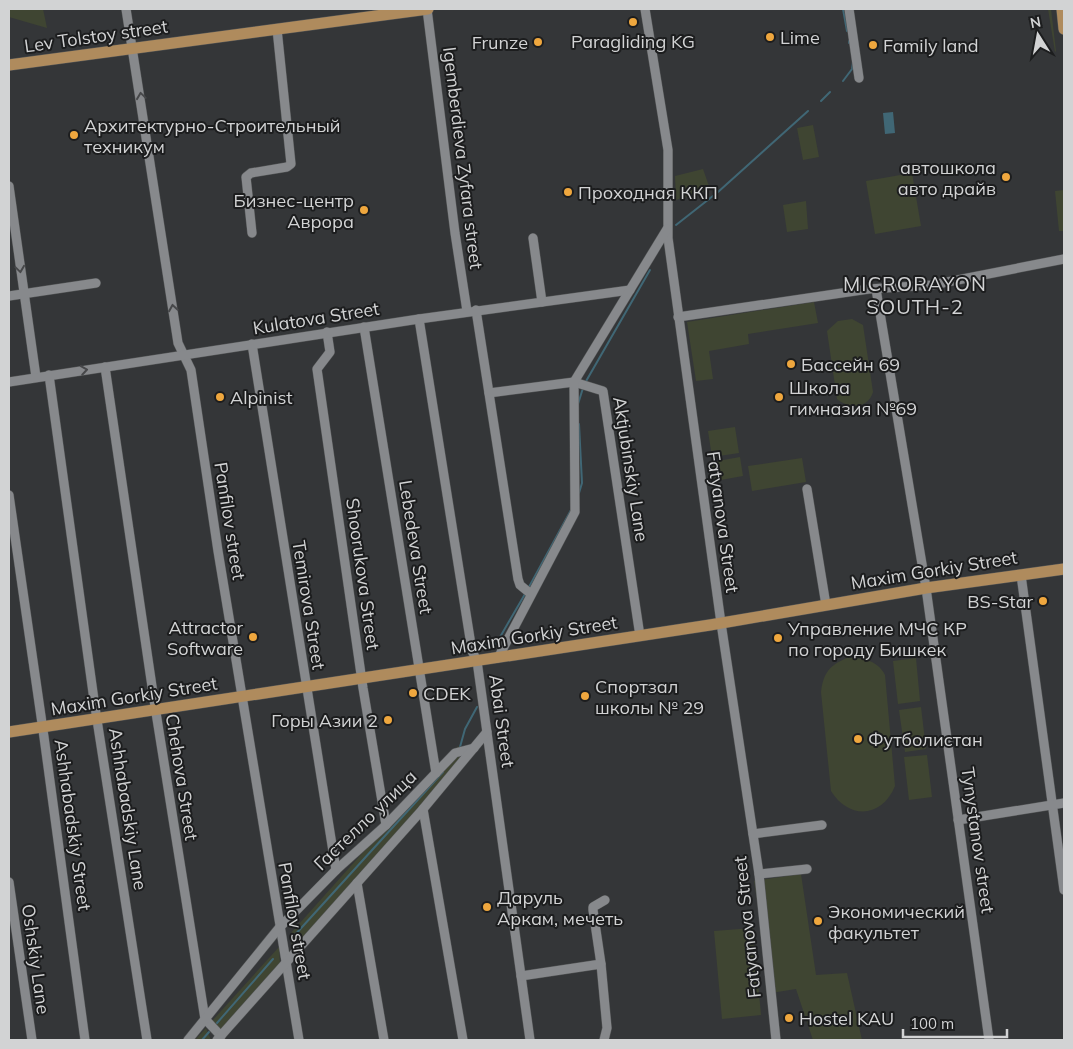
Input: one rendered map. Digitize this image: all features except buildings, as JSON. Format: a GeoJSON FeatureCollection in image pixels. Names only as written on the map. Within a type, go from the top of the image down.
{"type":"FeatureCollection","features":[{"type":"Feature","properties":{"kind":"main road","name":"Lev Tolstoy street"},"geometry":{"type":"LineString","coordinates":[[9,65],[427,9]]}},
{"type":"Feature","properties":{"kind":"main road"},"geometry":{"type":"LineString","coordinates":[[1062,9],[1064,29]]}},
{"type":"Feature","properties":{"kind":"main road","name":"Maxim Gorkiy Street"},"geometry":{"type":"LineString","coordinates":[[9,732],[640,636],[926,588],[1064,569]]}},
{"type":"Feature","properties":{"kind":"street","name":"Panfilov street"},"geometry":{"type":"LineString","coordinates":[[126,9],[178,343],[191,370],[278,928],[299,1040]]}},
{"type":"Feature","properties":{"kind":"street","name":"Igemberdieva Zyfara street"},"geometry":{"type":"LineString","coordinates":[[427,9],[455,233],[489,393],[518,579],[520,585],[530,594]]}},
{"type":"Feature","properties":{"kind":"street","name":"Fatyanova Street"},"geometry":{"type":"LineString","coordinates":[[645,9],[668,150],[667,229],[678,317],[720,623],[759,874],[776,1040]]}},
{"type":"Feature","properties":{"kind":"street"},"geometry":{"type":"LineString","coordinates":[[850,9],[859,78]]}},
{"type":"Feature","properties":{"kind":"street"},"geometry":{"type":"LineString","coordinates":[[252,233],[246,178],[251,173],[287,167],[291,164],[277,29]]}},
{"type":"Feature","properties":{"kind":"street"},"geometry":{"type":"LineString","coordinates":[[9,186],[36,377]]}},
{"type":"Feature","properties":{"kind":"street"},"geometry":{"type":"LineString","coordinates":[[498,658],[530,594],[575,512],[574,382],[667,229]]}},
{"type":"Feature","properties":{"kind":"street"},"geometry":{"type":"LineString","coordinates":[[533,238],[542,302]]}},
{"type":"Feature","properties":{"kind":"street"},"geometry":{"type":"LineString","coordinates":[[678,317],[876,289],[932,285],[1064,259]]}},
{"type":"Feature","properties":{"kind":"street"},"geometry":{"type":"LineString","coordinates":[[9,296],[96,283]]}},
{"type":"Feature","properties":{"kind":"street","name":"Tynystanov street"},"geometry":{"type":"LineString","coordinates":[[876,289],[926,588],[989,1040]]}},
{"type":"Feature","properties":{"kind":"street","name":"Kulatova Street"},"geometry":{"type":"LineString","coordinates":[[9,382],[419,318],[630,290]]}},
{"type":"Feature","properties":{"kind":"street","name":"Abai Street"},"geometry":{"type":"LineString","coordinates":[[419,318],[472,647],[477,661],[530,1040]]}},
{"type":"Feature","properties":{"kind":"street","name":"Lebedeva Street"},"geometry":{"type":"LineString","coordinates":[[364,327],[436,773]]}},
{"type":"Feature","properties":{"kind":"street","name":"Shoorukova Street"},"geometry":{"type":"LineString","coordinates":[[327,332],[330,352],[317,369],[361,679],[386,825]]}},
{"type":"Feature","properties":{"kind":"street","name":"Temirova Street"},"geometry":{"type":"LineString","coordinates":[[252,344],[336,870]]}},
{"type":"Feature","properties":{"kind":"street","name":"Chehova Street"},"geometry":{"type":"LineString","coordinates":[[105,367],[155,710],[205,1019]]}},
{"type":"Feature","properties":{"kind":"street","name":"Ashhabadskiy Lane"},"geometry":{"type":"LineString","coordinates":[[48,376],[97,719],[147,1040]]}},
{"type":"Feature","properties":{"kind":"street","name":"Aktjubinskiy Lane"},"geometry":{"type":"LineString","coordinates":[[489,393],[574,382],[603,391],[640,636]]}},
{"type":"Feature","properties":{"kind":"street"},"geometry":{"type":"LineString","coordinates":[[807,489],[826,605]]}},
{"type":"Feature","properties":{"kind":"street","name":"Ashhabadskiy Street"},"geometry":{"type":"LineString","coordinates":[[9,496],[43,727],[85,1040]]}},
{"type":"Feature","properties":{"kind":"street"},"geometry":{"type":"LineString","coordinates":[[1021,575],[1064,890]]}},
{"type":"Feature","properties":{"kind":"street","name":"Гастелло улица"},"geometry":{"type":"LineString","coordinates":[[219,1038],[423,809],[487,732]]}},
{"type":"Feature","properties":{"kind":"street","name":"Гастелло улица"},"geometry":{"type":"LineString","coordinates":[[188,1040],[278,928],[336,870],[386,825],[455,753],[474,748]]}},
{"type":"Feature","properties":{"kind":"street"},"geometry":{"type":"LineString","coordinates":[[958,820],[1064,803]]}},
{"type":"Feature","properties":{"kind":"street"},"geometry":{"type":"LineString","coordinates":[[423,809],[463,1040]]}},
{"type":"Feature","properties":{"kind":"street"},"geometry":{"type":"LineString","coordinates":[[753,834],[822,825]]}},
{"type":"Feature","properties":{"kind":"street"},"geometry":{"type":"LineString","coordinates":[[759,874],[807,869]]}},
{"type":"Feature","properties":{"kind":"street","name":"Oshskiy Lane"},"geometry":{"type":"LineString","coordinates":[[9,882],[32,1040]]}},
{"type":"Feature","properties":{"kind":"street"},"geometry":{"type":"LineString","coordinates":[[357,883],[384,1040]]}},
{"type":"Feature","properties":{"kind":"street"},"geometry":{"type":"LineString","coordinates":[[604,1040],[607,1028],[593,906],[605,900]]}},
{"type":"Feature","properties":{"kind":"street"},"geometry":{"type":"LineString","coordinates":[[521,976],[601,964]]}},
{"type":"Feature","properties":{"kind":"street"},"geometry":{"type":"LineString","coordinates":[[205,1019],[219,1038]]}},
{"type":"Feature","properties":{"kind":"green space"},"geometry":{"type":"Polygon","coordinates":[[[9,9],[43,9],[47,28],[9,17],[9,9]]]}},
{"type":"Feature","properties":{"kind":"green space"},"geometry":{"type":"Polygon","coordinates":[[[1048,9],[1051,9],[1055,52],[1048,9]]]}},
{"type":"Feature","properties":{"kind":"green space"},"geometry":{"type":"Polygon","coordinates":[[[813,125],[819,157],[803,160],[797,128],[813,125]]]}},
{"type":"Feature","properties":{"kind":"green space"},"geometry":{"type":"Polygon","coordinates":[[[703,169],[710,189],[676,200],[675,176],[703,169]]]}},
{"type":"Feature","properties":{"kind":"green space"},"geometry":{"type":"Polygon","coordinates":[[[912,173],[921,226],[875,234],[866,181],[912,173]]]}},
{"type":"Feature","properties":{"kind":"green space"},"geometry":{"type":"Polygon","coordinates":[[[1064,190],[1064,231],[1059,231],[1055,191],[1064,190]]]}},
{"type":"Feature","properties":{"kind":"green space"},"geometry":{"type":"Polygon","coordinates":[[[806,201],[808,229],[787,232],[783,205],[806,201]]]}},
{"type":"Feature","properties":{"kind":"green space"},"geometry":{"type":"Polygon","coordinates":[[[814,302],[818,323],[748,334],[749,344],[709,351],[713,379],[696,381],[687,322],[814,302]]]}},
{"type":"Feature","properties":{"kind":"green space"},"geometry":{"type":"Polygon","coordinates":[[[852,319],[863,325],[873,392],[867,402],[858,406],[847,405],[837,399],[827,331],[838,321],[852,319]]]}},
{"type":"Feature","properties":{"kind":"green space"},"geometry":{"type":"Polygon","coordinates":[[[735,427],[739,453],[712,457],[708,431],[735,427]]]}},
{"type":"Feature","properties":{"kind":"green space"},"geometry":{"type":"Polygon","coordinates":[[[740,457],[743,476],[715,481],[712,462],[740,457]]]}},
{"type":"Feature","properties":{"kind":"green space"},"geometry":{"type":"Polygon","coordinates":[[[802,458],[806,482],[752,491],[748,466],[802,458]]]}},
{"type":"Feature","properties":{"kind":"green space","name":"Футболистан"},"geometry":{"type":"Polygon","coordinates":[[[847,658],[874,663],[885,675],[895,786],[889,797],[882,804],[874,809],[865,811],[856,811],[847,807],[831,791],[821,692],[828,670],[847,658]]]}},
{"type":"Feature","properties":{"kind":"green space","name":"Футболистан"},"geometry":{"type":"Polygon","coordinates":[[[916,658],[920,701],[898,704],[893,661],[916,658]]]}},
{"type":"Feature","properties":{"kind":"green space","name":"Футболистан"},"geometry":{"type":"Polygon","coordinates":[[[921,707],[926,749],[905,752],[899,710],[921,707]]]}},
{"type":"Feature","properties":{"kind":"green space"},"geometry":{"type":"Polygon","coordinates":[[[458,746],[467,755],[292,950],[291,933],[458,746]]]}},
{"type":"Feature","properties":{"kind":"green space","name":"Футболистан"},"geometry":{"type":"Polygon","coordinates":[[[927,755],[932,797],[909,800],[904,757],[927,755]]]}},
{"type":"Feature","properties":{"kind":"green space"},"geometry":{"type":"Polygon","coordinates":[[[801,874],[816,975],[847,973],[862,1040],[813,1040],[796,989],[771,993],[754,881],[801,874]]]}},
{"type":"Feature","properties":{"kind":"green space"},"geometry":{"type":"Polygon","coordinates":[[[753,928],[761,1015],[722,1019],[714,931],[753,928]]]}},
{"type":"Feature","properties":{"kind":"green space"},"geometry":{"type":"Polygon","coordinates":[[[279,947],[280,964],[221,1030],[212,1021],[279,947]]]}},
{"type":"Feature","properties":{"kind":"green space"},"geometry":{"type":"Polygon","coordinates":[[[206,1028],[211,1040],[195,1040],[206,1028]]]}},
{"type":"Feature","properties":{"kind":"water"},"geometry":{"type":"Polygon","coordinates":[[[893,112],[895,133],[885,134],[883,113],[893,112]]]}},
{"type":"Feature","properties":{"kind":"waterway"},"geometry":{"type":"LineString","coordinates":[[843,9],[847,31]]}},
{"type":"Feature","properties":{"kind":"waterway"},"geometry":{"type":"LineString","coordinates":[[843,81],[852,69],[853,62]]}},
{"type":"Feature","properties":{"kind":"waterway"},"geometry":{"type":"LineString","coordinates":[[821,101],[830,92]]}},
{"type":"Feature","properties":{"kind":"waterway"},"geometry":{"type":"LineString","coordinates":[[676,225],[718,192],[808,111]]}},
{"type":"Feature","properties":{"kind":"waterway"},"geometry":{"type":"LineString","coordinates":[[585,383],[650,270]]}},
{"type":"Feature","properties":{"kind":"waterway"},"geometry":{"type":"LineString","coordinates":[[578,404],[583,388]]}},
{"type":"Feature","properties":{"kind":"waterway"},"geometry":{"type":"LineString","coordinates":[[579,424],[582,483],[579,493]]}},
{"type":"Feature","properties":{"kind":"waterway"},"geometry":{"type":"LineString","coordinates":[[529,587],[571,510]]}},
{"type":"Feature","properties":{"kind":"waterway"},"geometry":{"type":"LineString","coordinates":[[476,648],[496,644],[525,594]]}},
{"type":"Feature","properties":{"kind":"waterway"},"geometry":{"type":"LineString","coordinates":[[460,747],[465,729],[477,707]]}},
{"type":"Feature","properties":{"kind":"waterway"},"geometry":{"type":"LineString","coordinates":[[293,937],[443,772]]}},
{"type":"Feature","properties":{"kind":"waterway"},"geometry":{"type":"LineString","coordinates":[[217,1023],[273,959]]}},
{"type":"Feature","properties":{"kind":"waterway"},"geometry":{"type":"LineString","coordinates":[[202,1040],[209,1032]]}},
{"type":"Feature","properties":{"kind":"place","name":"Paragliding KG"},"geometry":{"type":"Point","coordinates":[633,22]}},
{"type":"Feature","properties":{"kind":"place","name":"Lime"},"geometry":{"type":"Point","coordinates":[770,37]}},
{"type":"Feature","properties":{"kind":"place","name":"Frunze"},"geometry":{"type":"Point","coordinates":[538,42]}},
{"type":"Feature","properties":{"kind":"place","name":"Family land"},"geometry":{"type":"Point","coordinates":[873,45]}},
{"type":"Feature","properties":{"kind":"place","name":"Архитектурно-Строительный техникум"},"geometry":{"type":"Point","coordinates":[74,135]}},
{"type":"Feature","properties":{"kind":"place","name":"автошкола авто драйв"},"geometry":{"type":"Point","coordinates":[1006,177]}},
{"type":"Feature","properties":{"kind":"place","name":"Проходная ККП"},"geometry":{"type":"Point","coordinates":[568,192]}},
{"type":"Feature","properties":{"kind":"place","name":"Бизнес-центр Аврора"},"geometry":{"type":"Point","coordinates":[364,210]}},
{"type":"Feature","properties":{"kind":"place","name":"Бассейн 69"},"geometry":{"type":"Point","coordinates":[791,364]}},
{"type":"Feature","properties":{"kind":"place","name":"Alpinist"},"geometry":{"type":"Point","coordinates":[220,397]}},
{"type":"Feature","properties":{"kind":"place","name":"Школа гимназия №69"},"geometry":{"type":"Point","coordinates":[779,397]}},
{"type":"Feature","properties":{"kind":"place","name":"BS-Star"},"geometry":{"type":"Point","coordinates":[1043,601]}},
{"type":"Feature","properties":{"kind":"place","name":"Attractor Software"},"geometry":{"type":"Point","coordinates":[253,637]}},
{"type":"Feature","properties":{"kind":"place","name":"Управление МЧС КР по городу Бишкек"},"geometry":{"type":"Point","coordinates":[778,638]}},
{"type":"Feature","properties":{"kind":"place","name":"CDEK"},"geometry":{"type":"Point","coordinates":[413,693]}},
{"type":"Feature","properties":{"kind":"place","name":"Спортзал школы № 29"},"geometry":{"type":"Point","coordinates":[585,696]}},
{"type":"Feature","properties":{"kind":"place","name":"Горы Азии 2"},"geometry":{"type":"Point","coordinates":[388,720]}},
{"type":"Feature","properties":{"kind":"place","name":"Футболистан"},"geometry":{"type":"Point","coordinates":[858,739]}},
{"type":"Feature","properties":{"kind":"place","name":"Даруль Аркам, мечеть"},"geometry":{"type":"Point","coordinates":[487,907]}},
{"type":"Feature","properties":{"kind":"place","name":"Экономический факультет"},"geometry":{"type":"Point","coordinates":[818,921]}},
{"type":"Feature","properties":{"kind":"place","name":"Hostel KAU"},"geometry":{"type":"Point","coordinates":[789,1018]}},
{"type":"Feature","properties":{"kind":"district","name":"MICRORAYON SOUTH-2"},"geometry":{"type":"Point","coordinates":[915,294]}}]}
